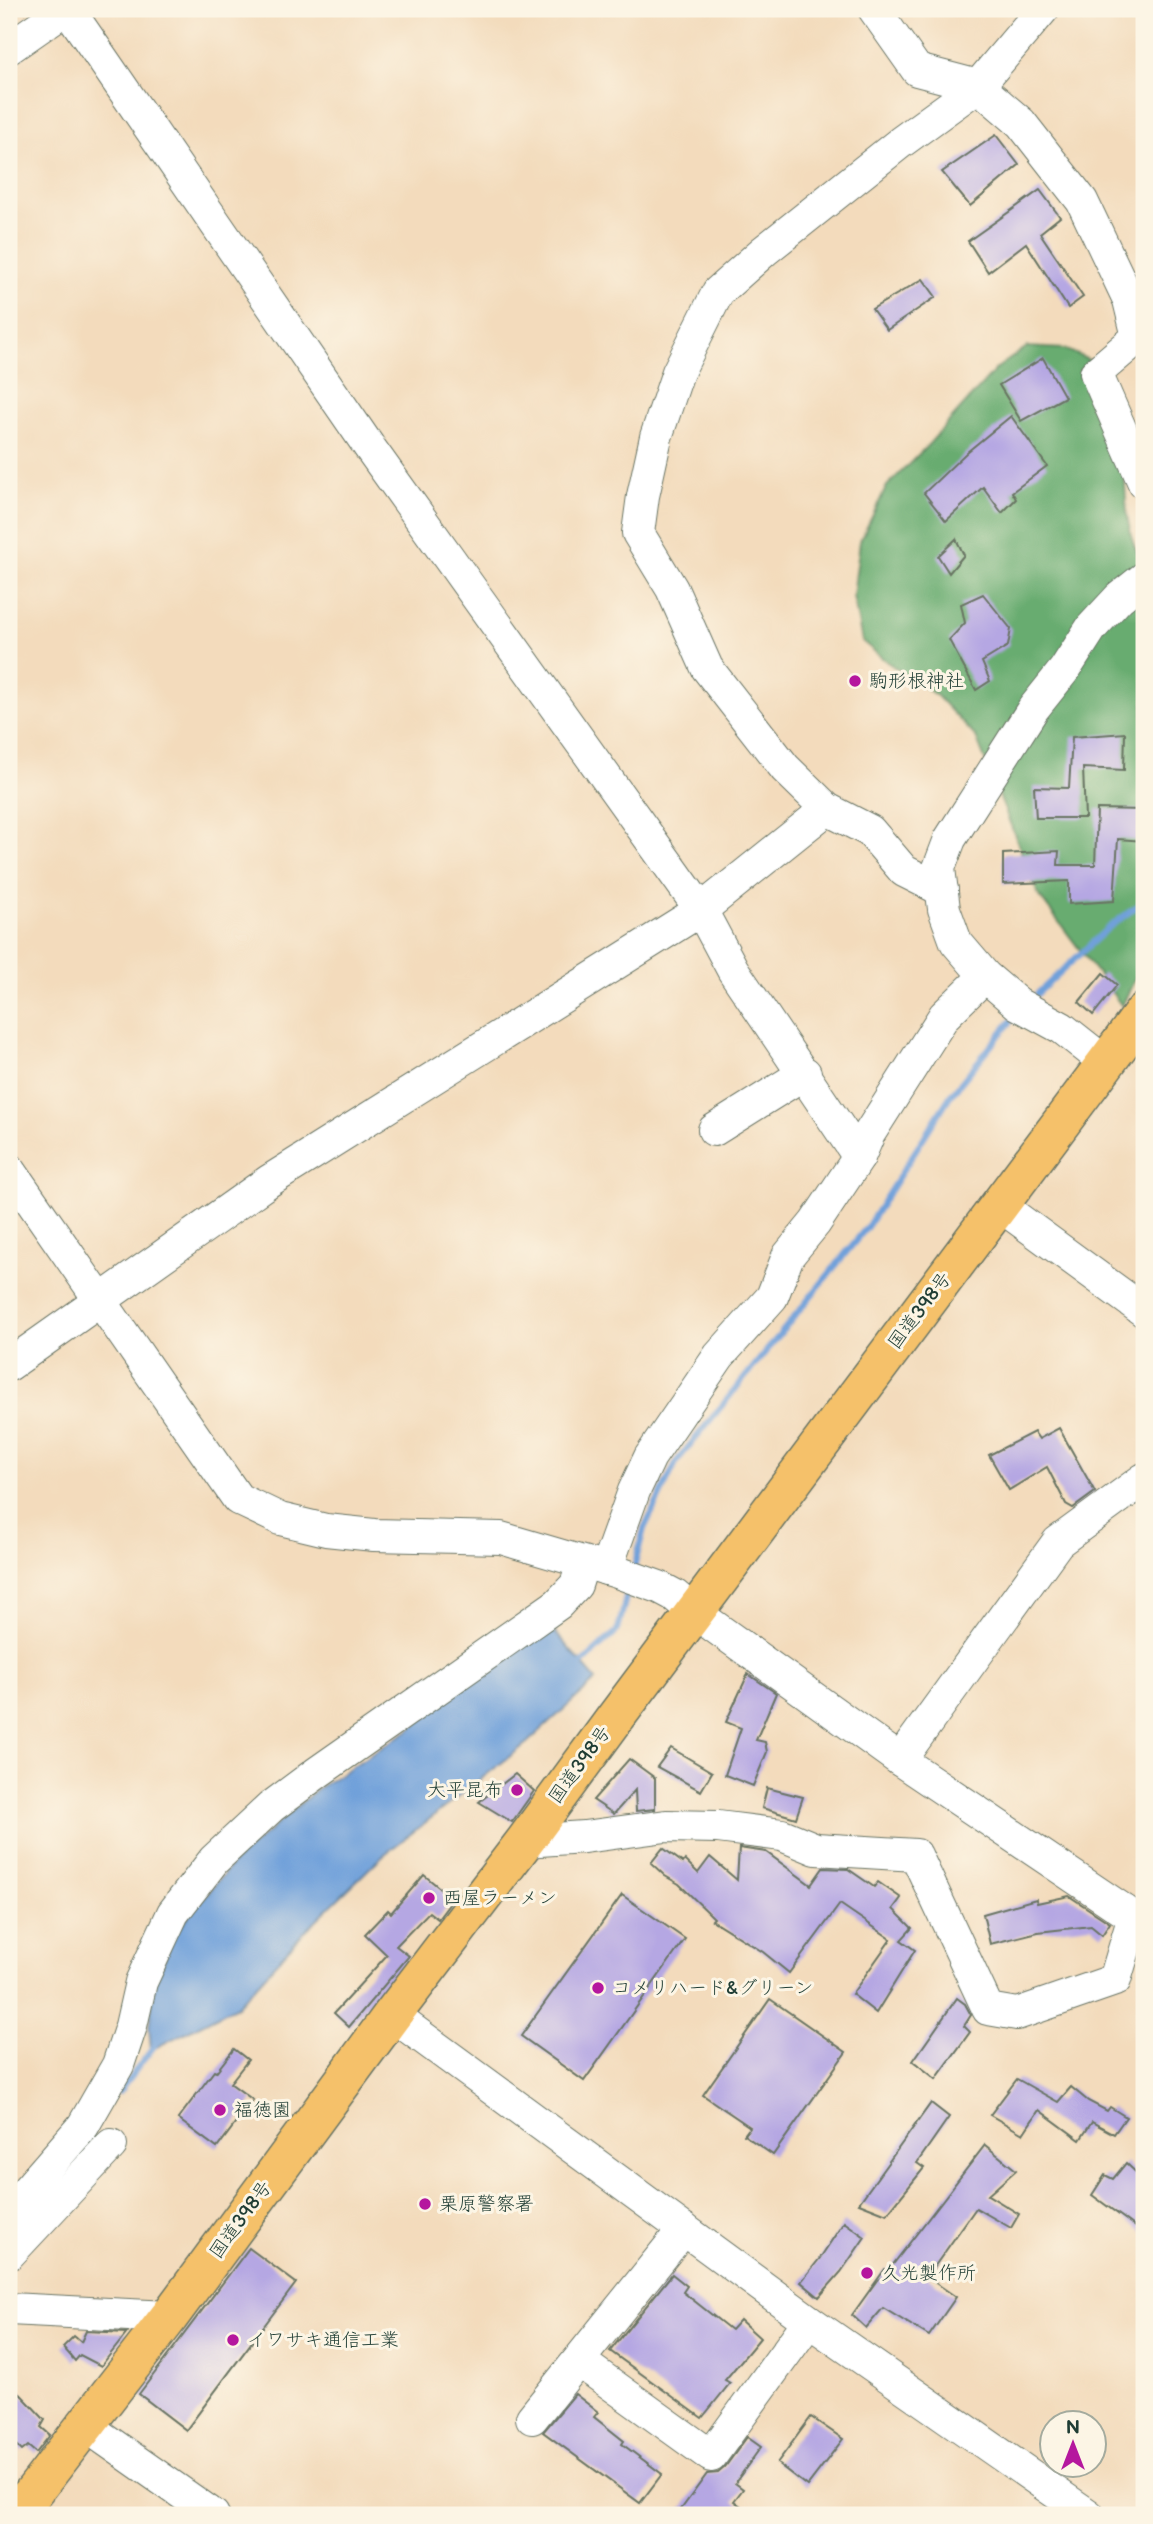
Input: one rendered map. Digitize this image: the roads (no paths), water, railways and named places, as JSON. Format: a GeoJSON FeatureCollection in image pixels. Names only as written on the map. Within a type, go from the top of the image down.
{"type":"FeatureCollection","features":[{"type":"Feature","properties":{"kind":"highway","name":"国道398号"},"geometry":{"type":"LineString","coordinates":[[12,2515],[86,2426],[169,2317],[392,2015],[1144,1012]]}},
{"type":"Feature","properties":{"kind":"street"},"geometry":{"type":"LineString","coordinates":[[9,48],[66,9],[370,448],[701,910],[733,970],[805,1073],[859,1157]]}},
{"type":"Feature","properties":{"kind":"street"},"geometry":{"type":"LineString","coordinates":[[874,9],[917,70],[978,86],[1021,123],[1082,201],[1129,300],[1138,337],[1096,373],[1144,482]]}},
{"type":"Feature","properties":{"kind":"street"},"geometry":{"type":"LineString","coordinates":[[942,890],[904,871],[870,831],[827,809],[785,768],[707,668],[672,590],[638,533],[656,438],[678,372],[718,292],[764,251],[901,142],[978,86],[1043,9]]}},
{"type":"Feature","properties":{"kind":"street"},"geometry":{"type":"LineString","coordinates":[[1105,1062],[1062,1028],[1018,1004],[985,976],[956,942],[944,909],[939,868],[950,838],[986,780],[1092,627],[1119,598],[1144,578]]}},
{"type":"Feature","properties":{"kind":"street"},"geometry":{"type":"LineString","coordinates":[[9,1365],[269,1181],[701,910],[827,809]]}},
{"type":"Feature","properties":{"kind":"street"},"geometry":{"type":"LineString","coordinates":[[9,2211],[83,2126],[118,2065],[131,2026],[141,1982],[173,1913],[214,1860],[271,1807],[308,1779],[558,1604],[576,1585],[602,1568],[650,1457],[719,1356],[772,1297],[788,1256],[815,1223],[859,1157],[869,1134],[944,1016],[985,976]]}},
{"type":"Feature","properties":{"kind":"street"},"geometry":{"type":"LineString","coordinates":[[715,1130],[805,1073]]}},
{"type":"Feature","properties":{"kind":"street"},"geometry":{"type":"LineString","coordinates":[[9,1170],[238,1499],[280,1519],[326,1530],[374,1535],[501,1538],[659,1587],[674,1595],[901,1760],[1139,1920],[1115,1980],[1017,2014],[988,2009],[916,1855],[816,1849],[782,1835],[718,1827],[666,1826],[584,1837],[525,1841]]}},
{"type":"Feature","properties":{"kind":"street"},"geometry":{"type":"LineString","coordinates":[[999,1205],[1144,1311]]}},
{"type":"Feature","properties":{"kind":"street"},"geometry":{"type":"LineString","coordinates":[[901,1760],[1058,1542],[1144,1479]]}},
{"type":"Feature","properties":{"kind":"street"},"geometry":{"type":"LineString","coordinates":[[392,2015],[809,2321],[1088,2515]]}},
{"type":"Feature","properties":{"kind":"street"},"geometry":{"type":"LineString","coordinates":[[9,2254],[111,2145]]}},
{"type":"Feature","properties":{"kind":"street"},"geometry":{"type":"LineString","coordinates":[[533,2418],[684,2229]]}},
{"type":"Feature","properties":{"kind":"street"},"geometry":{"type":"LineString","coordinates":[[9,2309],[169,2317]]}},
{"type":"Feature","properties":{"kind":"street"},"geometry":{"type":"LineString","coordinates":[[579,2361],[711,2456],[809,2321]]}},
{"type":"Feature","properties":{"kind":"street"},"geometry":{"type":"LineString","coordinates":[[86,2426],[213,2515]]}},
{"type":"Feature","properties":{"kind":"water"},"geometry":{"type":"Polygon","coordinates":[[[547,1623],[596,1680],[527,1743],[381,1857],[305,1931],[237,2006],[151,2050],[149,2026],[155,1984],[176,1931],[232,1864],[317,1789],[409,1730],[547,1623]]]}},
{"type":"Feature","properties":{"kind":"waterway"},"geometry":{"type":"LineString","coordinates":[[1037,994],[1108,928],[1144,901]]}},
{"type":"Feature","properties":{"kind":"waterway"},"geometry":{"type":"LineString","coordinates":[[634,1568],[644,1529],[677,1461],[867,1227],[950,1096],[1012,1020]]}},
{"type":"Feature","properties":{"kind":"waterway"},"geometry":{"type":"LineString","coordinates":[[578,1667],[618,1630],[629,1585]]}},
{"type":"Feature","properties":{"kind":"waterway"},"geometry":{"type":"LineString","coordinates":[[119,2092],[155,2045]]}},
{"type":"Feature","properties":{"kind":"place","name":"駒形根神社"},"geometry":{"type":"Point","coordinates":[855,681]}},
{"type":"Feature","properties":{"kind":"place","name":"大平昆布"},"geometry":{"type":"Point","coordinates":[517,1790]}},
{"type":"Feature","properties":{"kind":"place","name":"西屋ラーメン"},"geometry":{"type":"Point","coordinates":[429,1898]}},
{"type":"Feature","properties":{"kind":"place","name":"コメリハード&グリーン"},"geometry":{"type":"Point","coordinates":[598,1988]}},
{"type":"Feature","properties":{"kind":"place","name":"福徳園"},"geometry":{"type":"Point","coordinates":[220,2110]}},
{"type":"Feature","properties":{"kind":"place","name":"栗原警察署"},"geometry":{"type":"Point","coordinates":[425,2204]}},
{"type":"Feature","properties":{"kind":"place","name":"久光製作所"},"geometry":{"type":"Point","coordinates":[867,2273]}},
{"type":"Feature","properties":{"kind":"place","name":"イワサキ通信工業"},"geometry":{"type":"Point","coordinates":[233,2340]}}]}
